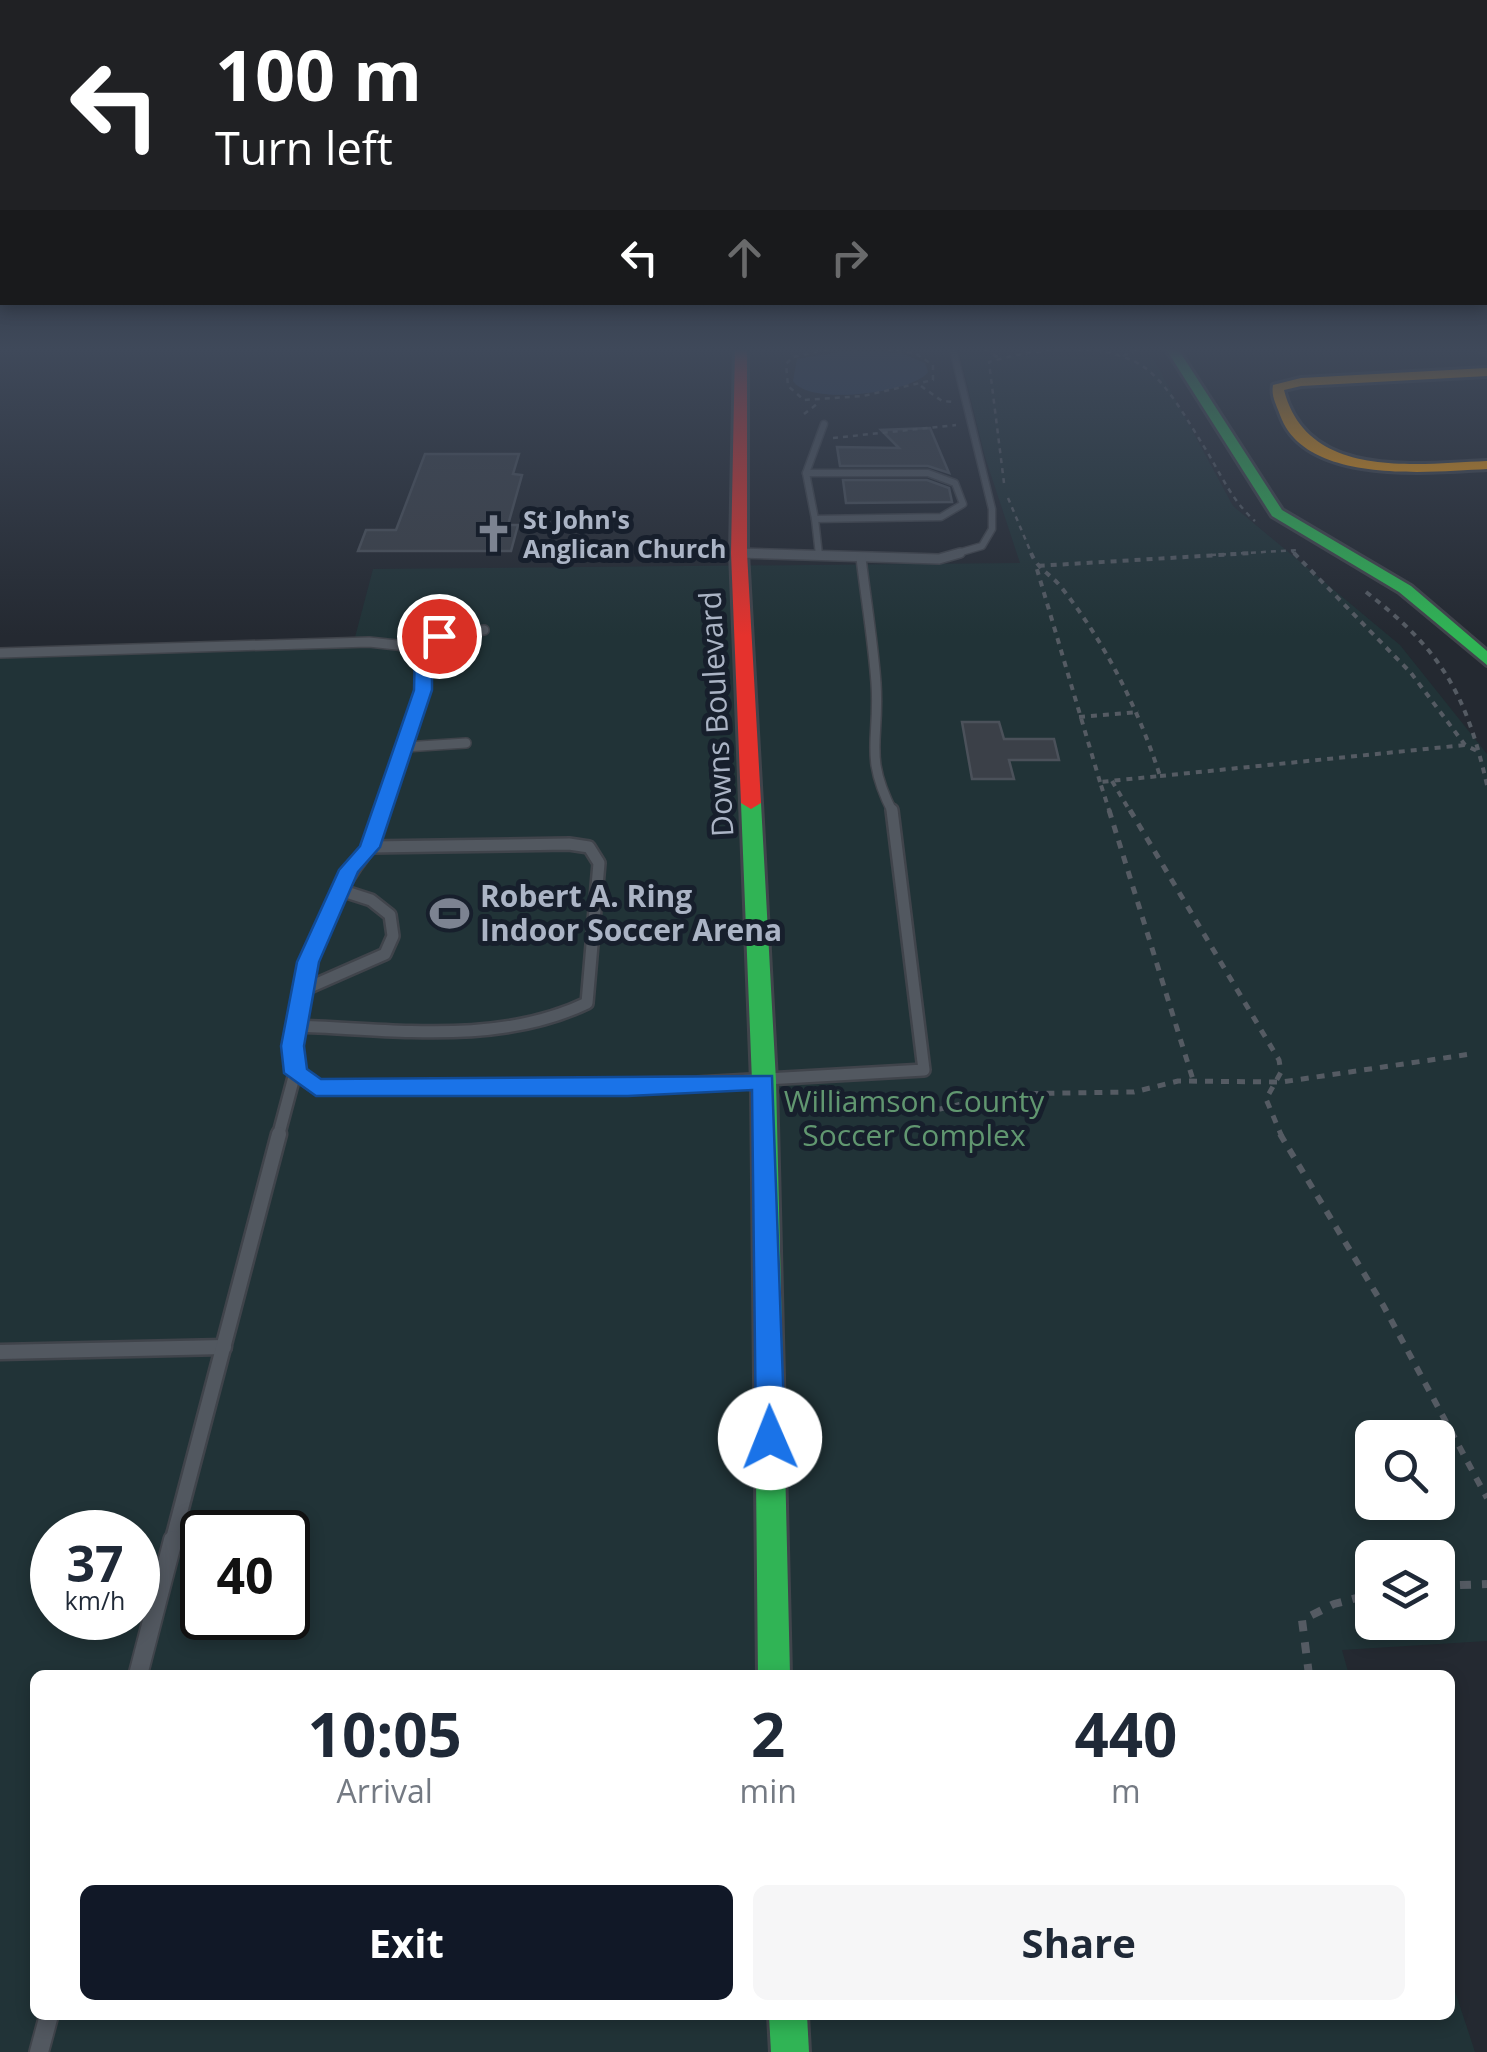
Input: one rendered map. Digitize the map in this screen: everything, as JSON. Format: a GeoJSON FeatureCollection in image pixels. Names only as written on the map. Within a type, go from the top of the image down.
{"type":"FeatureCollection","features":[{"type":"Feature","properties":{"kind":"street","name":"Downs Boulevard"},"geometry":{"type":"LineString","coordinates":[[740,445],[739,553],[764,1082],[774,1670]]}},
{"type":"Feature","properties":{"kind":"street"},"geometry":{"type":"LineString","coordinates":[[1233,445],[1277,513],[1405,589],[1486,657]]}},
{"type":"Feature","properties":{"kind":"street"},"geometry":{"type":"LineString","coordinates":[[1308,445],[1327,457],[1364,466],[1487,465]]}},
{"type":"Feature","properties":{"kind":"street"},"geometry":{"type":"LineString","coordinates":[[788,2020],[790,2052]]}},
{"type":"Feature","properties":{"kind":"lane"},"geometry":{"type":"LineString","coordinates":[[816,445],[806,473],[819,556]]}},
{"type":"Feature","properties":{"kind":"lane"},"geometry":{"type":"LineString","coordinates":[[739,553],[939,559],[982,546],[992,530],[992,510],[977,445]]}},
{"type":"Feature","properties":{"kind":"lane"},"geometry":{"type":"LineString","coordinates":[[806,473],[928,473],[955,483],[963,504],[941,517],[815,519]]}},
{"type":"Feature","properties":{"kind":"lane"},"geometry":{"type":"LineString","coordinates":[[295,1073],[316,1088],[628,1087],[924,1070],[896,819],[878,783],[872,754],[876,687],[861,558]]}},
{"type":"Feature","properties":{"kind":"lane"},"geometry":{"type":"LineString","coordinates":[[0,653],[370,642],[424,648],[439,636],[484,630]]}},
{"type":"Feature","properties":{"kind":"lane"},"geometry":{"type":"LineString","coordinates":[[139,1670],[295,1073],[292,1046],[308,962],[349,870],[370,847],[423,690],[424,648]]}},
{"type":"Feature","properties":{"kind":"lane"},"geometry":{"type":"LineString","coordinates":[[405,746],[466,743]]}},
{"type":"Feature","properties":{"kind":"lane"},"geometry":{"type":"LineString","coordinates":[[296,1026],[493,1029],[570,1014],[587,1002],[599,864],[588,846],[370,847]]}},
{"type":"Feature","properties":{"kind":"lane"},"geometry":{"type":"LineString","coordinates":[[303,990],[384,954],[393,936],[390,915],[371,900],[340,890]]}},
{"type":"Feature","properties":{"kind":"lane"},"geometry":{"type":"LineString","coordinates":[[0,1352],[224,1347]]}},
{"type":"Feature","properties":{"kind":"lane"},"geometry":{"type":"LineString","coordinates":[[39,2052],[47,2020]]}},
{"type":"Feature","properties":{"kind":"path"},"geometry":{"type":"LineString","coordinates":[[1001,445],[1006,494],[1036,566],[1079,717],[1194,1083]]}},
{"type":"Feature","properties":{"kind":"path"},"geometry":{"type":"LineString","coordinates":[[1202,445],[1238,506],[1267,529]]}},
{"type":"Feature","properties":{"kind":"path"},"geometry":{"type":"LineString","coordinates":[[1288,543],[1411,673],[1465,745],[1481,753]]}},
{"type":"Feature","properties":{"kind":"path"},"geometry":{"type":"LineString","coordinates":[[1036,566],[1295,551],[1313,559]]}},
{"type":"Feature","properties":{"kind":"path"},"geometry":{"type":"LineString","coordinates":[[1036,566],[1060,585],[1138,712],[1160,776]]}},
{"type":"Feature","properties":{"kind":"path"},"geometry":{"type":"LineString","coordinates":[[1364,590],[1415,630],[1444,664],[1477,731],[1487,785]]}},
{"type":"Feature","properties":{"kind":"path"},"geometry":{"type":"LineString","coordinates":[[1079,717],[1138,712]]}},
{"type":"Feature","properties":{"kind":"path"},"geometry":{"type":"LineString","coordinates":[[1100,782],[1465,745]]}},
{"type":"Feature","properties":{"kind":"path"},"geometry":{"type":"LineString","coordinates":[[1112,781],[1279,1060],[1282,1072],[1266,1099],[1270,1117],[1383,1305],[1487,1498]]}},
{"type":"Feature","properties":{"kind":"path"},"geometry":{"type":"LineString","coordinates":[[795,1103],[814,1113],[902,1105],[940,1108],[1006,1094],[1134,1092],[1152,1082],[1275,1082],[1470,1054]]}},
{"type":"Feature","properties":{"kind":"path"},"geometry":{"type":"LineString","coordinates":[[1455,1585],[1487,1584]]}},
{"type":"Feature","properties":{"kind":"path"},"geometry":{"type":"LineString","coordinates":[[1308,1670],[1302,1620],[1355,1598]]}},
{"type":"Feature","properties":{"kind":"green space","name":"Williamson County Soccer Complex"},"geometry":{"type":"Polygon","coordinates":[[[982,445],[1200,445],[1233,506],[1400,645],[1487,754],[1487,1641],[1342,1650],[1348,1670],[30,1670],[30,2020],[1455,2020],[1455,1991],[1475,2052],[0,2052],[0,648],[354,641],[373,569],[1020,563],[982,445]]]}},
{"type":"Feature","properties":{"kind":"building"},"geometry":{"type":"Polygon","coordinates":[[[896,445],[937,445],[949,473],[928,466],[840,466],[837,447],[899,448],[896,445]]]}},
{"type":"Feature","properties":{"kind":"building"},"geometry":{"type":"Polygon","coordinates":[[[425,454],[519,454],[513,474],[522,475],[508,525],[518,525],[511,551],[358,551],[366,530],[396,530],[425,454]]]}},
{"type":"Feature","properties":{"kind":"building"},"geometry":{"type":"Polygon","coordinates":[[[843,480],[927,480],[949,488],[952,502],[846,503],[843,480]]]}},
{"type":"Feature","properties":{"kind":"building"},"geometry":{"type":"Polygon","coordinates":[[[962,722],[999,722],[1004,739],[1054,739],[1059,760],[1009,760],[1014,779],[972,779],[962,722]]]}},
{"type":"Feature","properties":{"kind":"traffic: fast"},"geometry":{"type":"LineString","coordinates":[[1233,445],[1277,513],[1405,589],[1487,660]]}},
{"type":"Feature","properties":{"kind":"traffic: fast"},"geometry":{"type":"LineString","coordinates":[[751,803],[764,1081],[774,1670]]}},
{"type":"Feature","properties":{"kind":"traffic: fast"},"geometry":{"type":"LineString","coordinates":[[788,2020],[790,2052]]}},
{"type":"Feature","properties":{"kind":"traffic: slow"},"geometry":{"type":"LineString","coordinates":[[1312,445],[1334,457],[1364,464],[1429,468],[1487,465]]}},
{"type":"Feature","properties":{"kind":"traffic: jam"},"geometry":{"type":"LineString","coordinates":[[740,445],[739,553],[751,803]]}},
{"type":"Feature","properties":{"kind":"place","name":"St John's Anglican Church"},"geometry":{"type":"Point","coordinates":[493,534]}},
{"type":"Feature","properties":{"kind":"place","name":"Robert A. Ring Indoor Soccer Arena"},"geometry":{"type":"Point","coordinates":[450,914]}},
{"type":"Feature","properties":{"kind":"route"},"geometry":{"type":"LineString","coordinates":[[439,636],[424,648],[423,690],[370,847],[349,870],[308,962],[292,1046],[295,1073],[316,1088],[628,1087],[764,1082],[770,1438]]}}]}
